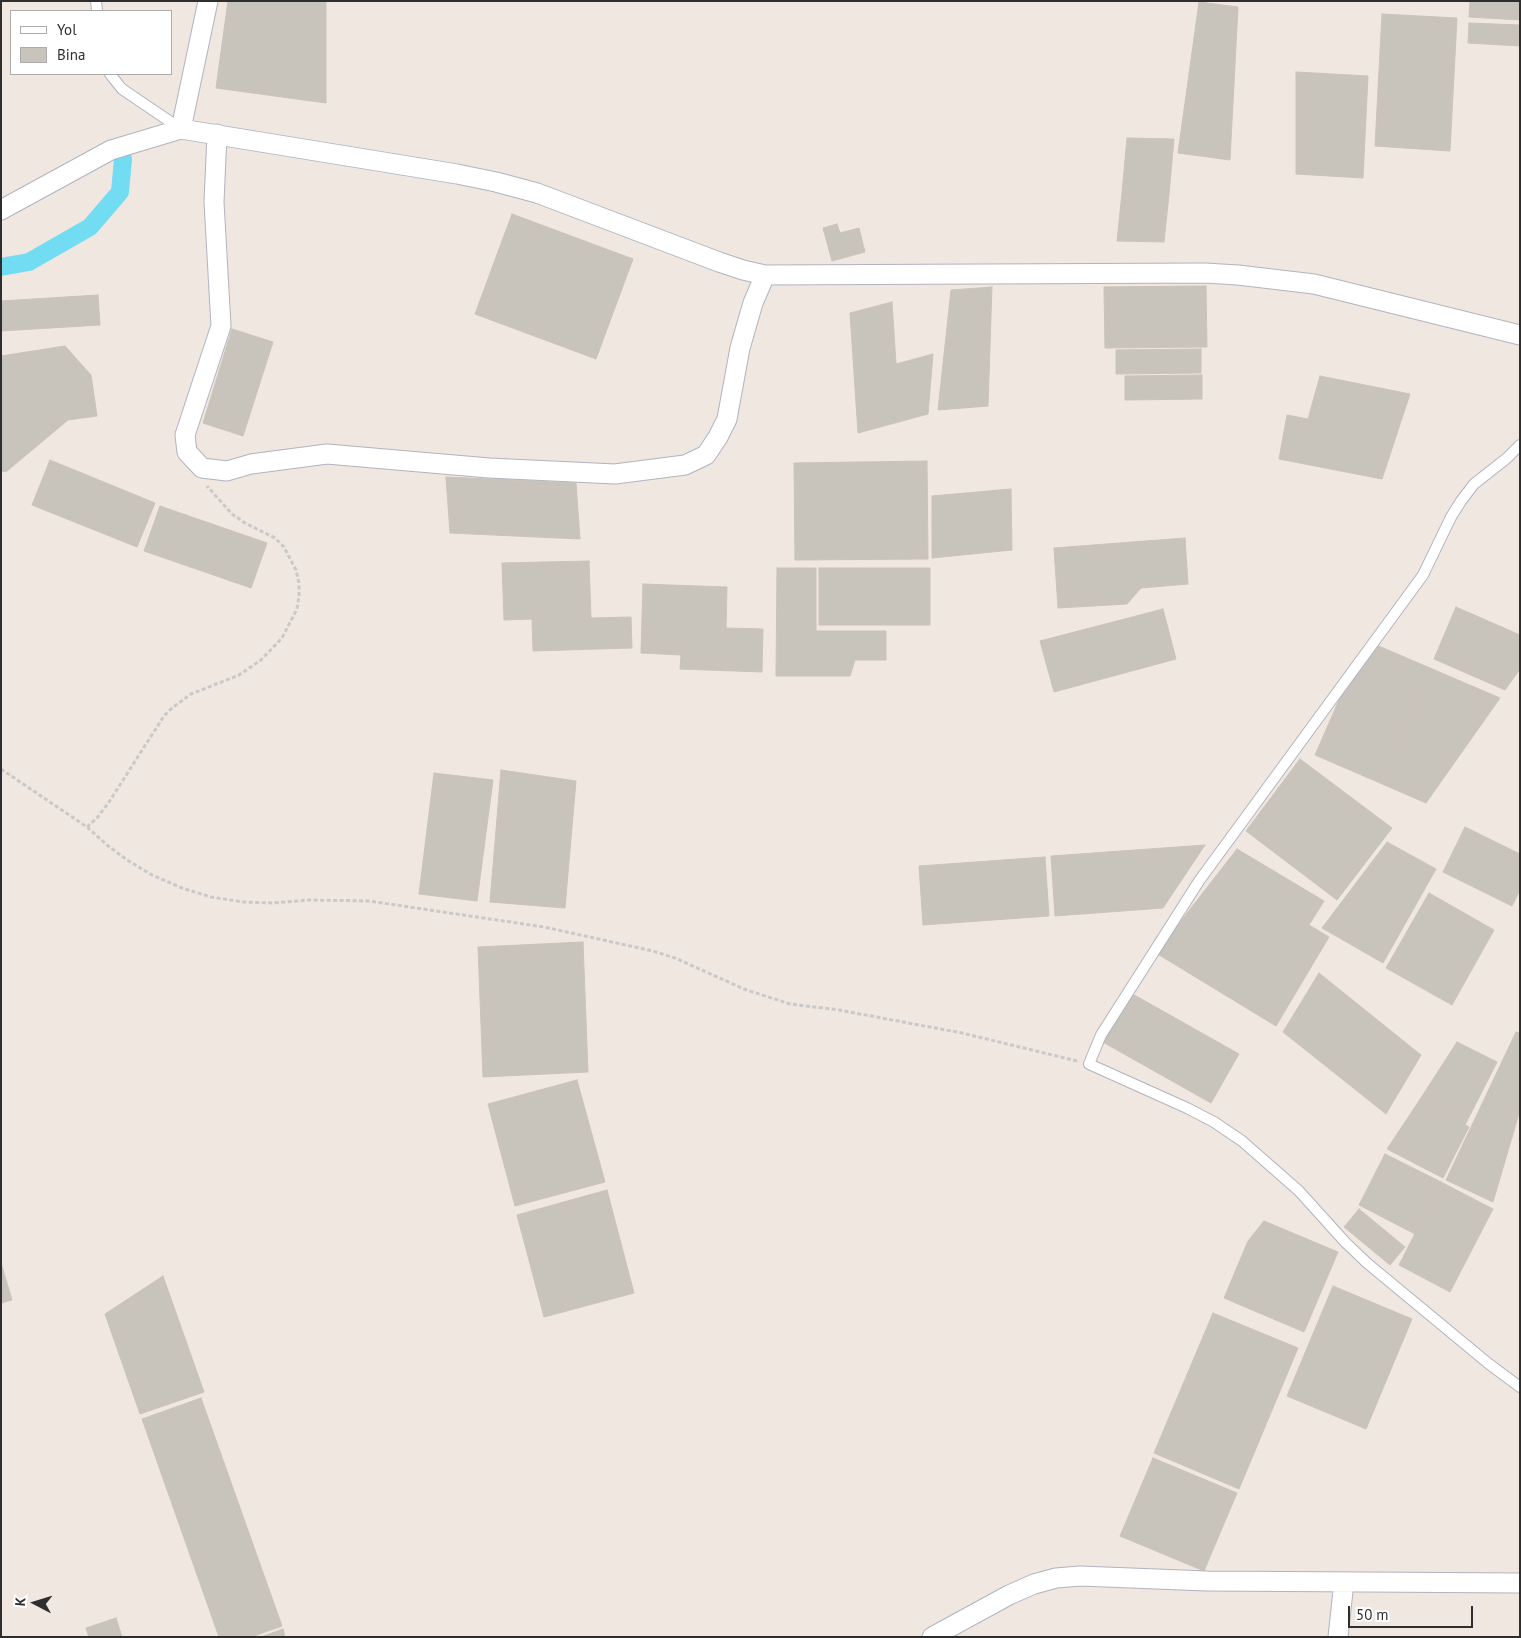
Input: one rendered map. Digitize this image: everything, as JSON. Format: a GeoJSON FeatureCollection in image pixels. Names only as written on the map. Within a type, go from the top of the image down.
{"type":"FeatureCollection","features":[{"type":"Feature","properties":{"kind":"street"},"geometry":{"type":"LineString","coordinates":[[181,129],[208,1]]}},
{"type":"Feature","properties":{"kind":"street"},"geometry":{"type":"LineString","coordinates":[[1,210],[111,150],[181,129],[496,182],[537,193],[718,262],[743,270],[765,274],[1205,273],[1238,275],[1314,284],[1520,335]]}},
{"type":"Feature","properties":{"kind":"street"},"geometry":{"type":"LineString","coordinates":[[217,134],[214,202],[221,326],[185,435],[187,452],[202,468],[227,471],[251,464],[327,454],[489,468],[615,474],[685,464],[706,455],[727,419],[740,348],[765,274]]}},
{"type":"Feature","properties":{"kind":"street"},"geometry":{"type":"LineString","coordinates":[[932,1637],[1009,1595],[1034,1584],[1056,1578],[1080,1576],[1207,1581],[1520,1583]]}},
{"type":"Feature","properties":{"kind":"street"},"geometry":{"type":"LineString","coordinates":[[1338,1637],[1344,1582]]}},
{"type":"Feature","properties":{"kind":"lane"},"geometry":{"type":"LineString","coordinates":[[111,75],[122,89],[181,129]]}},
{"type":"Feature","properties":{"kind":"lane"},"geometry":{"type":"LineString","coordinates":[[1520,445],[1507,458],[1474,484],[1461,501],[1451,516],[1423,575],[1199,881],[1101,1035],[1089,1064],[1188,1108],[1214,1122],[1242,1141],[1299,1191],[1345,1242],[1367,1263],[1489,1364],[1520,1387]]}},
{"type":"Feature","properties":{"kind":"path"},"geometry":{"type":"LineString","coordinates":[[87,827],[97,818],[109,802],[164,716],[191,694],[239,675],[262,660],[282,638],[297,609],[299,583],[294,564],[284,547],[275,538],[245,523],[221,503],[204,482],[202,468]]}},
{"type":"Feature","properties":{"kind":"path"},"geometry":{"type":"LineString","coordinates":[[1,769],[87,827],[106,846],[127,860],[152,875],[182,888],[211,896],[243,902],[273,903],[309,900],[369,901],[544,927],[675,958],[744,989],[790,1004],[839,1010],[962,1033],[1089,1064]]}},
{"type":"Feature","properties":{"kind":"building"},"geometry":{"type":"Polygon","coordinates":[[[228,1],[326,1],[326,103],[216,88],[228,1]]]}},
{"type":"Feature","properties":{"kind":"building"},"geometry":{"type":"Polygon","coordinates":[[[1470,1],[1520,1],[1520,20],[1469,17],[1470,1]]]}},
{"type":"Feature","properties":{"kind":"building"},"geometry":{"type":"Polygon","coordinates":[[[1199,2],[1238,7],[1230,160],[1178,153],[1199,2]]]}},
{"type":"Feature","properties":{"kind":"building"},"geometry":{"type":"Polygon","coordinates":[[[1382,14],[1457,18],[1450,151],[1375,146],[1382,14]]]}},
{"type":"Feature","properties":{"kind":"building"},"geometry":{"type":"Polygon","coordinates":[[[1469,23],[1520,25],[1520,46],[1468,43],[1469,23]]]}},
{"type":"Feature","properties":{"kind":"building"},"geometry":{"type":"Polygon","coordinates":[[[1296,72],[1368,76],[1363,178],[1296,174],[1296,72]]]}},
{"type":"Feature","properties":{"kind":"building"},"geometry":{"type":"Polygon","coordinates":[[[1127,138],[1174,139],[1169,194],[1122,193],[1127,138]]]}},
{"type":"Feature","properties":{"kind":"building"},"geometry":{"type":"Polygon","coordinates":[[[1122,193],[1169,194],[1164,242],[1117,241],[1122,193]]]}},
{"type":"Feature","properties":{"kind":"building"},"geometry":{"type":"Polygon","coordinates":[[[512,214],[633,259],[596,359],[475,314],[512,214]]]}},
{"type":"Feature","properties":{"kind":"building"},"geometry":{"type":"Polygon","coordinates":[[[837,224],[840,233],[859,228],[865,252],[832,261],[823,228],[837,224]]]}},
{"type":"Feature","properties":{"kind":"building"},"geometry":{"type":"Polygon","coordinates":[[[1206,286],[1207,347],[1105,348],[1104,287],[1206,286]]]}},
{"type":"Feature","properties":{"kind":"building"},"geometry":{"type":"Polygon","coordinates":[[[992,287],[988,406],[938,410],[951,290],[992,287]]]}},
{"type":"Feature","properties":{"kind":"building"},"geometry":{"type":"Polygon","coordinates":[[[98,295],[100,325],[1,331],[1,301],[98,295]]]}},
{"type":"Feature","properties":{"kind":"building"},"geometry":{"type":"Polygon","coordinates":[[[892,302],[896,364],[933,354],[928,414],[858,433],[850,313],[892,302]]]}},
{"type":"Feature","properties":{"kind":"building"},"geometry":{"type":"Polygon","coordinates":[[[232,329],[273,342],[243,436],[203,423],[232,329]]]}},
{"type":"Feature","properties":{"kind":"building"},"geometry":{"type":"Polygon","coordinates":[[[65,346],[91,375],[97,416],[68,420],[7,471],[1,472],[1,356],[65,346]]]}},
{"type":"Feature","properties":{"kind":"building"},"geometry":{"type":"Polygon","coordinates":[[[1201,349],[1201,373],[1116,374],[1116,350],[1201,349]]]}},
{"type":"Feature","properties":{"kind":"building"},"geometry":{"type":"Polygon","coordinates":[[[1202,375],[1202,399],[1125,400],[1125,376],[1202,375]]]}},
{"type":"Feature","properties":{"kind":"building"},"geometry":{"type":"Polygon","coordinates":[[[1320,376],[1410,394],[1382,479],[1279,459],[1287,415],[1308,419],[1320,376]]]}},
{"type":"Feature","properties":{"kind":"building"},"geometry":{"type":"Polygon","coordinates":[[[50,460],[155,503],[137,547],[32,505],[50,460]]]}},
{"type":"Feature","properties":{"kind":"building"},"geometry":{"type":"Polygon","coordinates":[[[927,461],[928,559],[795,560],[794,463],[927,461]]]}},
{"type":"Feature","properties":{"kind":"building"},"geometry":{"type":"Polygon","coordinates":[[[446,477],[576,483],[580,539],[450,533],[446,477]]]}},
{"type":"Feature","properties":{"kind":"building"},"geometry":{"type":"Polygon","coordinates":[[[1011,489],[1012,550],[932,558],[932,496],[1011,489]]]}},
{"type":"Feature","properties":{"kind":"building"},"geometry":{"type":"Polygon","coordinates":[[[160,506],[267,543],[251,588],[144,551],[160,506]]]}},
{"type":"Feature","properties":{"kind":"building"},"geometry":{"type":"Polygon","coordinates":[[[1185,538],[1188,584],[1141,588],[1127,604],[1058,608],[1054,548],[1185,538]]]}},
{"type":"Feature","properties":{"kind":"building"},"geometry":{"type":"Polygon","coordinates":[[[589,561],[591,618],[631,617],[632,648],[533,651],[532,619],[504,620],[502,563],[589,561]]]}},
{"type":"Feature","properties":{"kind":"building"},"geometry":{"type":"Polygon","coordinates":[[[777,568],[816,568],[816,631],[886,631],[886,660],[855,660],[850,676],[776,676],[777,568]]]}},
{"type":"Feature","properties":{"kind":"building"},"geometry":{"type":"Polygon","coordinates":[[[819,568],[930,568],[930,625],[819,625],[819,568]]]}},
{"type":"Feature","properties":{"kind":"building"},"geometry":{"type":"Polygon","coordinates":[[[643,584],[727,587],[726,628],[763,629],[762,672],[680,669],[681,655],[641,653],[643,584]]]}},
{"type":"Feature","properties":{"kind":"building"},"geometry":{"type":"Polygon","coordinates":[[[1456,607],[1520,635],[1520,669],[1505,690],[1434,659],[1456,607]]]}},
{"type":"Feature","properties":{"kind":"building"},"geometry":{"type":"Polygon","coordinates":[[[1163,609],[1176,659],[1054,692],[1040,641],[1163,609]]]}},
{"type":"Feature","properties":{"kind":"building"},"geometry":{"type":"Polygon","coordinates":[[[1374,644],[1430,668],[1380,783],[1315,755],[1350,675],[1374,644]]]}},
{"type":"Feature","properties":{"kind":"building"},"geometry":{"type":"Polygon","coordinates":[[[1430,668],[1500,698],[1426,803],[1380,783],[1430,668]]]}},
{"type":"Feature","properties":{"kind":"building"},"geometry":{"type":"Polygon","coordinates":[[[1300,759],[1392,828],[1337,900],[1246,831],[1300,759]]]}},
{"type":"Feature","properties":{"kind":"building"},"geometry":{"type":"Polygon","coordinates":[[[501,770],[576,781],[565,908],[490,902],[501,770]]]}},
{"type":"Feature","properties":{"kind":"building"},"geometry":{"type":"Polygon","coordinates":[[[434,773],[493,780],[477,901],[419,894],[434,773]]]}},
{"type":"Feature","properties":{"kind":"building"},"geometry":{"type":"Polygon","coordinates":[[[1465,827],[1520,854],[1520,890],[1512,906],[1443,872],[1465,827]]]}},
{"type":"Feature","properties":{"kind":"building"},"geometry":{"type":"Polygon","coordinates":[[[1387,842],[1436,869],[1383,963],[1322,928],[1387,842]]]}},
{"type":"Feature","properties":{"kind":"building"},"geometry":{"type":"Polygon","coordinates":[[[1205,845],[1163,908],[1055,916],[1051,856],[1205,845]]]}},
{"type":"Feature","properties":{"kind":"building"},"geometry":{"type":"Polygon","coordinates":[[[1237,849],[1324,901],[1309,925],[1329,937],[1276,1026],[1156,953],[1237,849]]]}},
{"type":"Feature","properties":{"kind":"building"},"geometry":{"type":"Polygon","coordinates":[[[1045,857],[1049,916],[923,925],[919,866],[1045,857]]]}},
{"type":"Feature","properties":{"kind":"building"},"geometry":{"type":"Polygon","coordinates":[[[1429,893],[1494,930],[1452,1005],[1386,968],[1429,893]]]}},
{"type":"Feature","properties":{"kind":"building"},"geometry":{"type":"Polygon","coordinates":[[[583,942],[588,1072],[483,1077],[478,947],[583,942]]]}},
{"type":"Feature","properties":{"kind":"building"},"geometry":{"type":"Polygon","coordinates":[[[1319,973],[1421,1055],[1386,1114],[1283,1032],[1319,973]]]}},
{"type":"Feature","properties":{"kind":"building"},"geometry":{"type":"Polygon","coordinates":[[[1129,992],[1239,1054],[1211,1103],[1101,1041],[1129,992]]]}},
{"type":"Feature","properties":{"kind":"building"},"geometry":{"type":"Polygon","coordinates":[[[1516,1032],[1520,1033],[1520,1110],[1493,1202],[1446,1180],[1516,1032]]]}},
{"type":"Feature","properties":{"kind":"building"},"geometry":{"type":"Polygon","coordinates":[[[1457,1042],[1497,1062],[1465,1125],[1419,1101],[1457,1042]]]}},
{"type":"Feature","properties":{"kind":"building"},"geometry":{"type":"Polygon","coordinates":[[[577,1080],[605,1182],[515,1206],[488,1104],[577,1080]]]}},
{"type":"Feature","properties":{"kind":"building"},"geometry":{"type":"Polygon","coordinates":[[[1419,1101],[1469,1127],[1443,1178],[1387,1149],[1419,1101]]]}},
{"type":"Feature","properties":{"kind":"building"},"geometry":{"type":"Polygon","coordinates":[[[1385,1154],[1441,1182],[1415,1234],[1359,1205],[1385,1154]]]}},
{"type":"Feature","properties":{"kind":"building"},"geometry":{"type":"Polygon","coordinates":[[[1441,1182],[1493,1209],[1450,1292],[1399,1265],[1441,1182]]]}},
{"type":"Feature","properties":{"kind":"building"},"geometry":{"type":"Polygon","coordinates":[[[607,1190],[634,1293],[544,1317],[517,1215],[607,1190]]]}},
{"type":"Feature","properties":{"kind":"building"},"geometry":{"type":"Polygon","coordinates":[[[1359,1209],[1405,1247],[1390,1265],[1344,1227],[1359,1209]]]}},
{"type":"Feature","properties":{"kind":"building"},"geometry":{"type":"Polygon","coordinates":[[[1264,1221],[1338,1252],[1304,1332],[1224,1298],[1248,1241],[1264,1221]]]}},
{"type":"Feature","properties":{"kind":"building"},"geometry":{"type":"Polygon","coordinates":[[[1,1263],[12,1300],[1,1303],[1,1263]]]}},
{"type":"Feature","properties":{"kind":"building"},"geometry":{"type":"Polygon","coordinates":[[[163,1276],[204,1392],[140,1414],[105,1314],[163,1276]]]}},
{"type":"Feature","properties":{"kind":"building"},"geometry":{"type":"Polygon","coordinates":[[[1333,1286],[1412,1319],[1366,1429],[1287,1396],[1333,1286]]]}},
{"type":"Feature","properties":{"kind":"building"},"geometry":{"type":"Polygon","coordinates":[[[1213,1313],[1298,1348],[1239,1489],[1154,1453],[1213,1313]]]}},
{"type":"Feature","properties":{"kind":"building"},"geometry":{"type":"Polygon","coordinates":[[[201,1398],[282,1626],[251,1637],[219,1637],[142,1419],[201,1398]]]}},
{"type":"Feature","properties":{"kind":"building"},"geometry":{"type":"Polygon","coordinates":[[[1153,1458],[1237,1493],[1204,1571],[1120,1536],[1153,1458]]]}},
{"type":"Feature","properties":{"kind":"building"},"geometry":{"type":"Polygon","coordinates":[[[116,1618],[122,1637],[89,1637],[86,1628],[116,1618]]]}},
{"type":"Feature","properties":{"kind":"building"},"geometry":{"type":"Polygon","coordinates":[[[283,1629],[285,1637],[261,1637],[283,1629]]]}},
{"type":"Feature","properties":{"kind":"waterway"},"geometry":{"type":"LineString","coordinates":[[1,267],[29,262],[90,227],[120,192],[123,159]]}}]}
